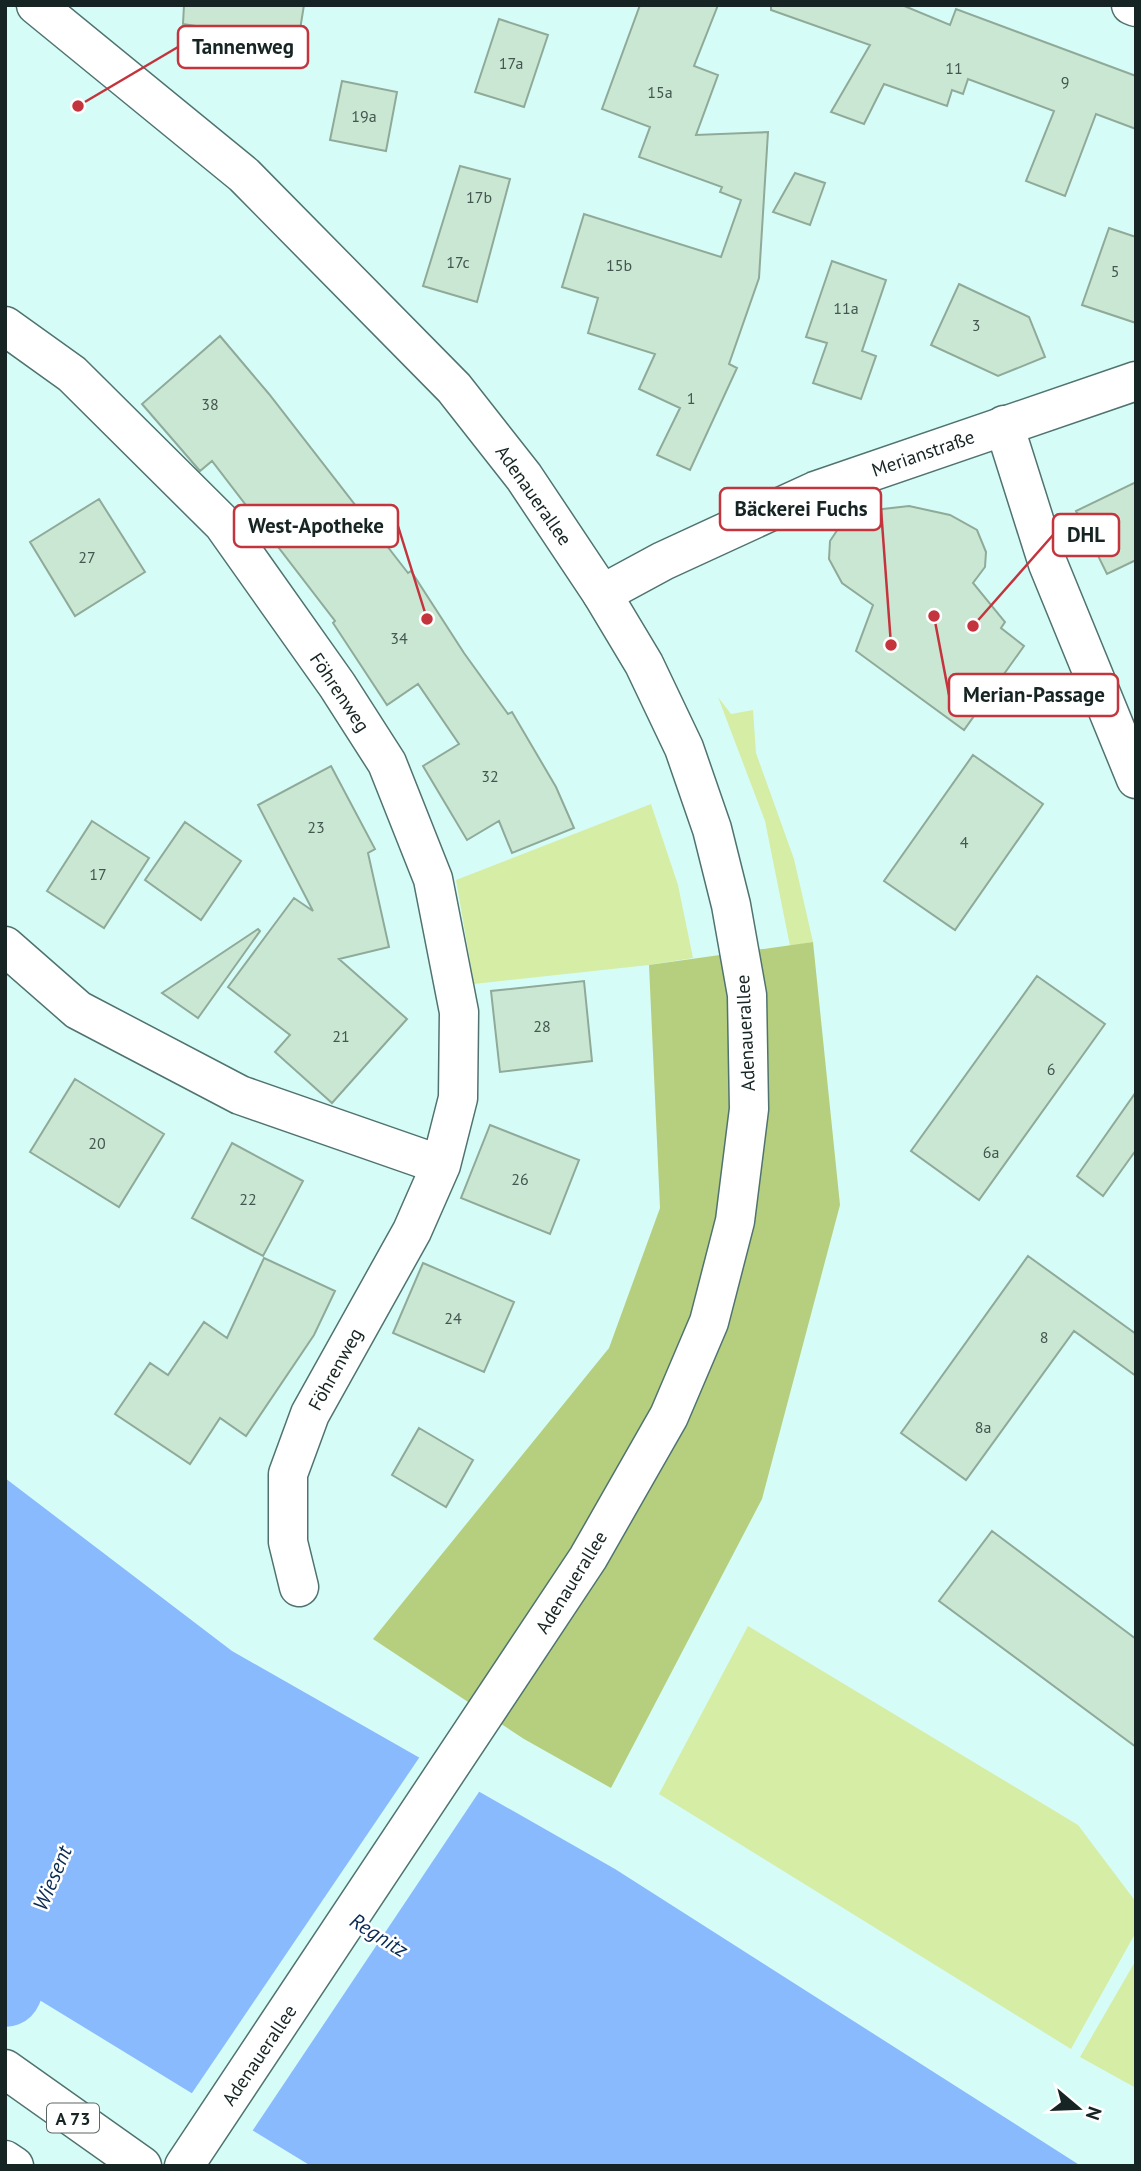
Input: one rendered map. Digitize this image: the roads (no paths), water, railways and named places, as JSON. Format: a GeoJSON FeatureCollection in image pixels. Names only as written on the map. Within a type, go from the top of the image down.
{"type":"FeatureCollection","features":[{"type":"Feature","properties":{"kind":"main road","name":"Adenauerallee"},"geometry":{"type":"LineString","coordinates":[[36,5],[244,175],[444,378],[524,477],[602,594],[644,664],[684,748],[712,829],[731,905],[747,995],[749,1109],[735,1221],[709,1322],[668,1416],[588,1558],[184,2166]]}},
{"type":"Feature","properties":{"kind":"main road","name":"Föhrenweg"},"geometry":{"type":"LineString","coordinates":[[5,326],[72,374],[223,524],[337,685],[387,763],[433,878],[459,1012],[458,1098],[441,1165],[412,1231],[310,1414],[288,1474],[288,1542],[299,1587]]}},
{"type":"Feature","properties":{"kind":"main road","name":"Merianstraße"},"geometry":{"type":"LineString","coordinates":[[602,594],[663,561],[815,491],[1136,381]]}},
{"type":"Feature","properties":{"kind":"main road"},"geometry":{"type":"LineString","coordinates":[[1004,425],[1048,564],[1136,779]]}},
{"type":"Feature","properties":{"kind":"main road"},"geometry":{"type":"LineString","coordinates":[[5,946],[78,1010],[240,1095],[441,1165]]}},
{"type":"Feature","properties":{"kind":"main road","name":"A 73"},"geometry":{"type":"LineString","coordinates":[[5,2069],[142,2166]]}},
{"type":"Feature","properties":{"kind":"main road"},"geometry":{"type":"LineString","coordinates":[[5,2160],[14,2166]]}},
{"type":"Feature","properties":{"kind":"water","name":"Regnitz"},"geometry":{"type":"Polygon","coordinates":[[[5,1478],[232,1651],[615,1869],[1081,2166],[311,2166],[5,1979],[5,1478]]]}},
{"type":"Feature","properties":{"kind":"waterway","name":"Wiesent"},"geometry":{"type":"LineString","coordinates":[[5,1990],[48,1889]]}},
{"type":"Feature","properties":{"kind":"place","name":"Tannenweg"},"geometry":{"type":"Point","coordinates":[78,106]}},
{"type":"Feature","properties":{"kind":"place","name":"Merian-Passage"},"geometry":{"type":"Point","coordinates":[934,616]}},
{"type":"Feature","properties":{"kind":"place","name":"West-Apotheke"},"geometry":{"type":"Point","coordinates":[427,619]}},
{"type":"Feature","properties":{"kind":"place","name":"DHL"},"geometry":{"type":"Point","coordinates":[973,626]}},
{"type":"Feature","properties":{"kind":"place","name":"Bäckerei Fuchs"},"geometry":{"type":"Point","coordinates":[891,645]}}]}
